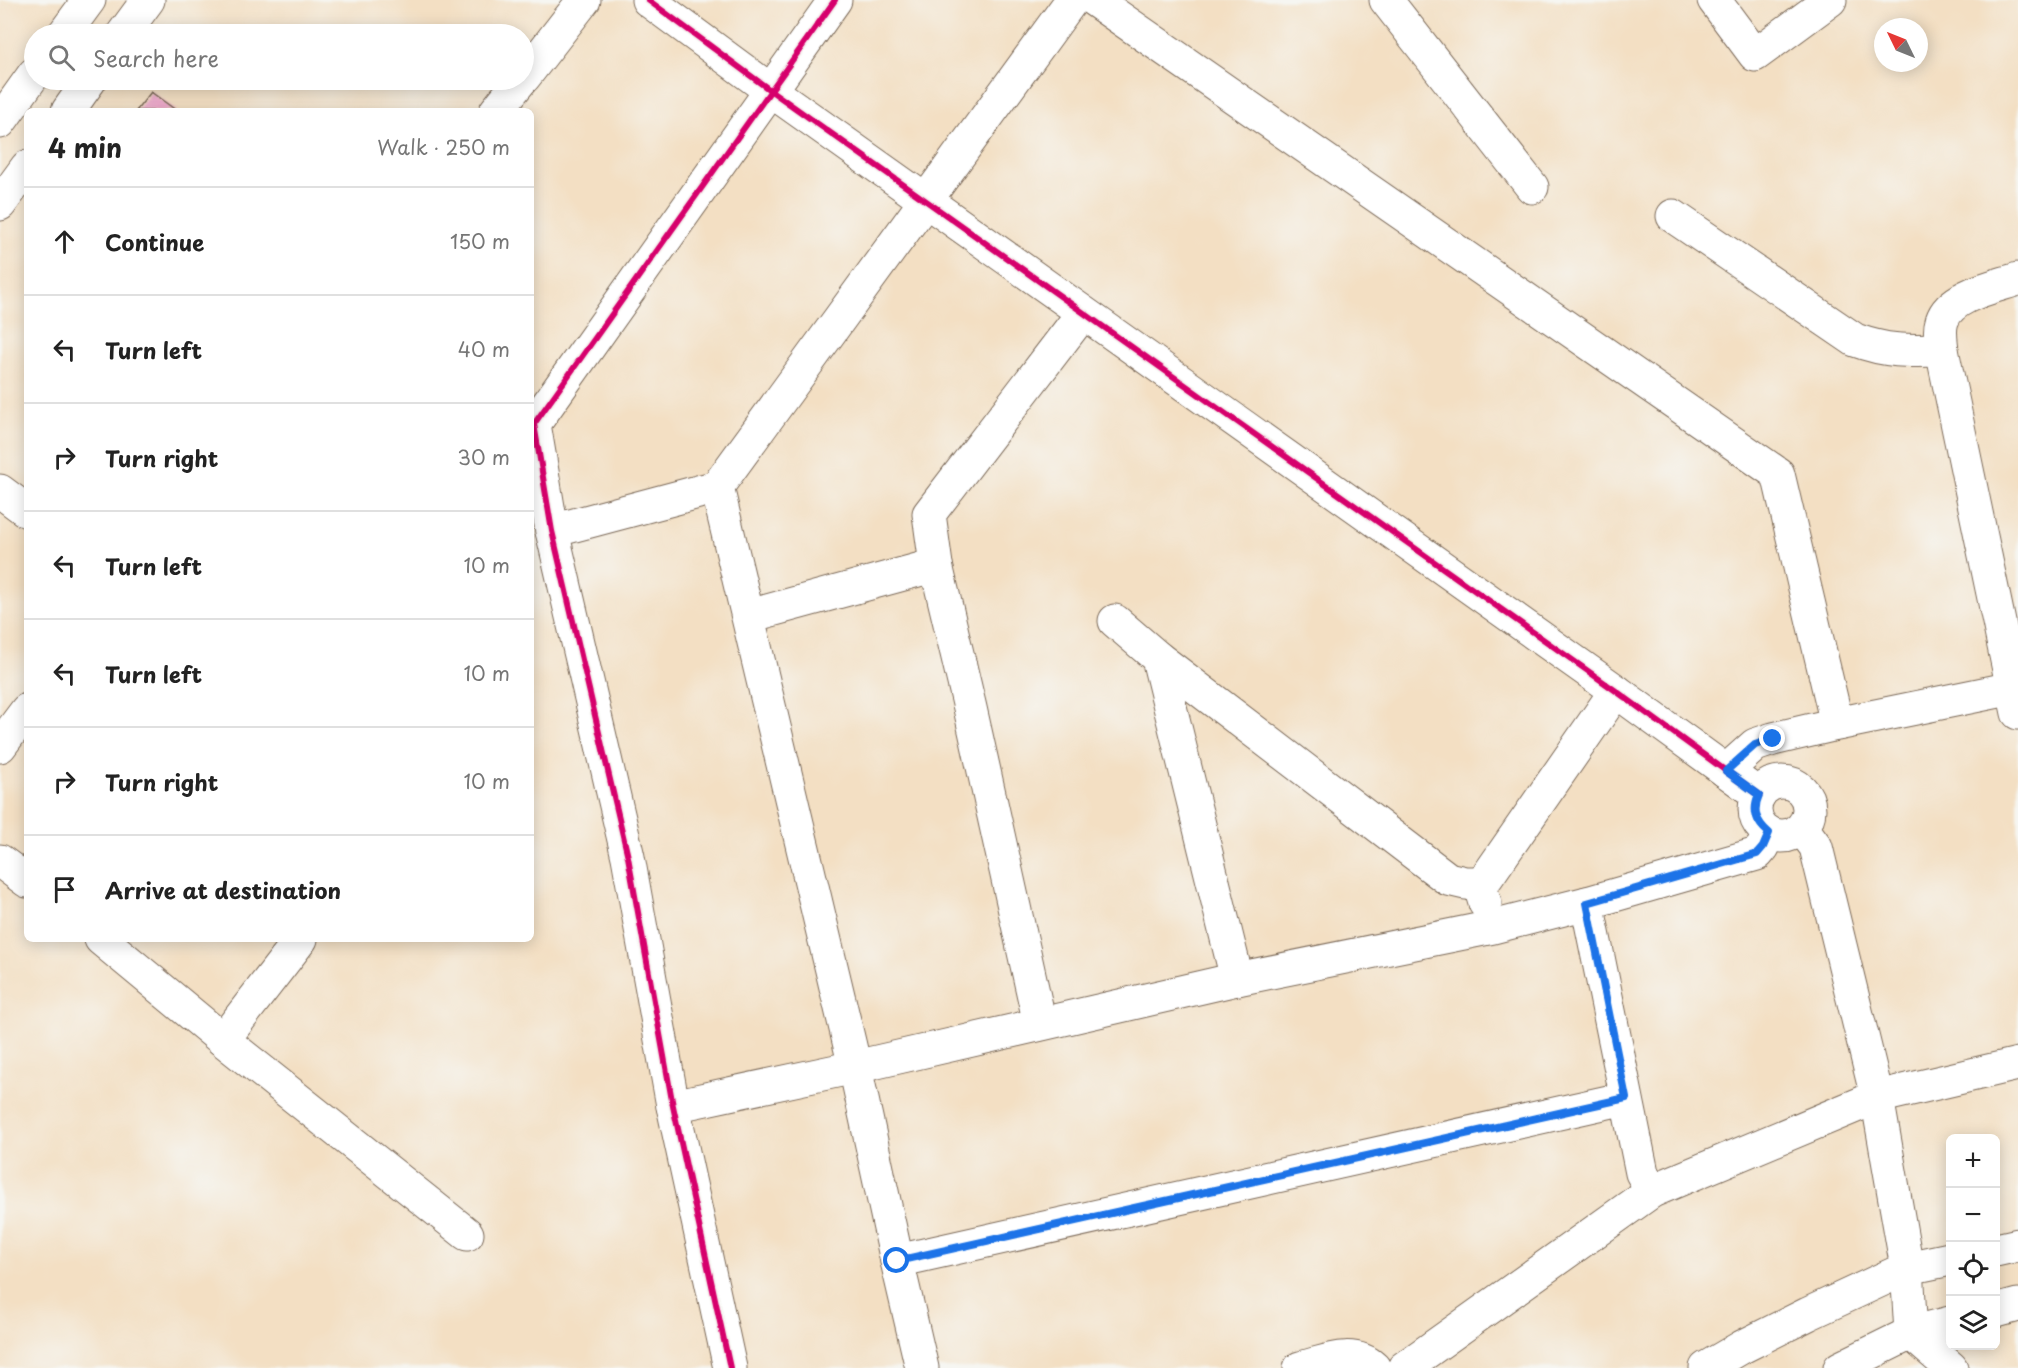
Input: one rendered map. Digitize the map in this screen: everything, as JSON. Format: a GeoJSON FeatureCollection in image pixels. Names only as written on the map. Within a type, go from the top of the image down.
{"type":"FeatureCollection","features":[{"type":"Feature","properties":{"kind":"main road"},"geometry":{"type":"LineString","coordinates":[[71,24],[89,0]]}},
{"type":"Feature","properties":{"kind":"main road"},"geometry":{"type":"LineString","coordinates":[[130,24],[148,0]]}},
{"type":"Feature","properties":{"kind":"main road"},"geometry":{"type":"LineString","coordinates":[[534,63],[584,0]]}},
{"type":"Feature","properties":{"kind":"main road"},"geometry":{"type":"LineString","coordinates":[[648,0],[770,90],[1759,795]]}},
{"type":"Feature","properties":{"kind":"main road"},"geometry":{"type":"LineString","coordinates":[[730,1368],[673,1106],[628,857],[552,531],[534,424],[835,0]]}},
{"type":"Feature","properties":{"kind":"main road"},"geometry":{"type":"LineString","coordinates":[[552,531],[717,487],[1072,0]]}},
{"type":"Feature","properties":{"kind":"main road"},"geometry":{"type":"LineString","coordinates":[[1094,0],[1778,474],[1837,724]]}},
{"type":"Feature","properties":{"kind":"main road"},"geometry":{"type":"LineString","coordinates":[[1386,0],[1532,187]]}},
{"type":"Feature","properties":{"kind":"main road"},"geometry":{"type":"LineString","coordinates":[[1714,0],[1755,55],[1830,0]]}},
{"type":"Feature","properties":{"kind":"main road"},"geometry":{"type":"LineString","coordinates":[[0,122],[24,88]]}},
{"type":"Feature","properties":{"kind":"main road"},"geometry":{"type":"LineString","coordinates":[[70,108],[83,90]]}},
{"type":"Feature","properties":{"kind":"main road"},"geometry":{"type":"LineString","coordinates":[[498,108],[513,90]]}},
{"type":"Feature","properties":{"kind":"main road"},"geometry":{"type":"LineString","coordinates":[[0,204],[24,170]]}},
{"type":"Feature","properties":{"kind":"main road"},"geometry":{"type":"LineString","coordinates":[[1673,216],[1855,340],[1875,348],[1896,351],[1941,350]]}},
{"type":"Feature","properties":{"kind":"main road"},"geometry":{"type":"LineString","coordinates":[[1726,771],[1755,745],[1837,724],[2016,696],[1941,350],[1941,323],[1946,311],[1957,300],[2018,279]]}},
{"type":"Feature","properties":{"kind":"main road"},"geometry":{"type":"LineString","coordinates":[[1040,1024],[936,565],[929,514],[1083,313]]}},
{"type":"Feature","properties":{"kind":"main road"},"geometry":{"type":"LineString","coordinates":[[717,487],[855,1067],[922,1368]]}},
{"type":"Feature","properties":{"kind":"main road"},"geometry":{"type":"LineString","coordinates":[[0,491],[24,509]]}},
{"type":"Feature","properties":{"kind":"main road"},"geometry":{"type":"LineString","coordinates":[[749,616],[936,565]]}},
{"type":"Feature","properties":{"kind":"main road"},"geometry":{"type":"LineString","coordinates":[[1115,621],[1158,658],[1448,879],[1465,884],[1479,883],[1488,877],[1616,691]]}},
{"type":"Feature","properties":{"kind":"main road"},"geometry":{"type":"LineString","coordinates":[[1158,658],[1238,979]]}},
{"type":"Feature","properties":{"kind":"main road"},"geometry":{"type":"LineString","coordinates":[[0,746],[24,714]]}},
{"type":"Feature","properties":{"kind":"main road"},"geometry":{"type":"LineString","coordinates":[[1781,781],[1794,784],[1804,792],[1809,804],[1808,817],[1802,828],[1792,835],[1780,836],[1769,833],[1755,816],[1755,805],[1759,795],[1768,785],[1781,781]]}},
{"type":"Feature","properties":{"kind":"main road"},"geometry":{"type":"LineString","coordinates":[[1802,828],[1816,847],[1877,1097],[1907,1268],[1911,1333],[1951,1368]]}},
{"type":"Feature","properties":{"kind":"main road"},"geometry":{"type":"LineString","coordinates":[[673,1106],[855,1067],[1238,979],[1493,927],[1587,903],[1757,854],[1769,833]]}},
{"type":"Feature","properties":{"kind":"main road"},"geometry":{"type":"LineString","coordinates":[[0,861],[24,879]]}},
{"type":"Feature","properties":{"kind":"main road"},"geometry":{"type":"LineString","coordinates":[[1479,883],[1493,927]]}},
{"type":"Feature","properties":{"kind":"main road"},"geometry":{"type":"LineString","coordinates":[[1587,903],[1642,1173],[1652,1191]]}},
{"type":"Feature","properties":{"kind":"main road"},"geometry":{"type":"LineString","coordinates":[[105,942],[223,1040],[466,1233]]}},
{"type":"Feature","properties":{"kind":"main road"},"geometry":{"type":"LineString","coordinates":[[223,1040],[299,942]]}},
{"type":"Feature","properties":{"kind":"main road"},"geometry":{"type":"LineString","coordinates":[[1404,1368],[1652,1191],[1877,1097],[2018,1064]]}},
{"type":"Feature","properties":{"kind":"main road"},"geometry":{"type":"LineString","coordinates":[[897,1261],[1626,1098]]}},
{"type":"Feature","properties":{"kind":"main road"},"geometry":{"type":"LineString","coordinates":[[2000,1249],[2018,1245]]}},
{"type":"Feature","properties":{"kind":"main road"},"geometry":{"type":"LineString","coordinates":[[1706,1368],[1808,1314],[1907,1268],[1946,1260]]}},
{"type":"Feature","properties":{"kind":"main road"},"geometry":{"type":"LineString","coordinates":[[2000,1310],[2018,1305]]}},
{"type":"Feature","properties":{"kind":"main road"},"geometry":{"type":"LineString","coordinates":[[1840,1368],[1911,1333],[1946,1324]]}},
{"type":"Feature","properties":{"kind":"main road"},"geometry":{"type":"LineString","coordinates":[[1300,1368],[1350,1356],[1367,1361],[1374,1368]]}},
{"type":"Feature","properties":{"kind":"building"},"geometry":{"type":"Polygon","coordinates":[[[151,92],[173,108],[138,108],[151,92]]]}},
{"type":"Feature","properties":{"kind":"cycle path"},"geometry":{"type":"LineString","coordinates":[[648,0],[770,90],[1759,795]]}},
{"type":"Feature","properties":{"kind":"cycle path"},"geometry":{"type":"LineString","coordinates":[[730,1368],[673,1106],[628,857],[552,531],[534,424],[835,0]]}},
{"type":"Feature","properties":{"kind":"route"},"geometry":{"type":"LineString","coordinates":[[897,1261],[1626,1098],[1587,903],[1757,854],[1769,833],[1755,816],[1755,805],[1759,795],[1726,771],[1755,745],[1773,739]]}}]}
